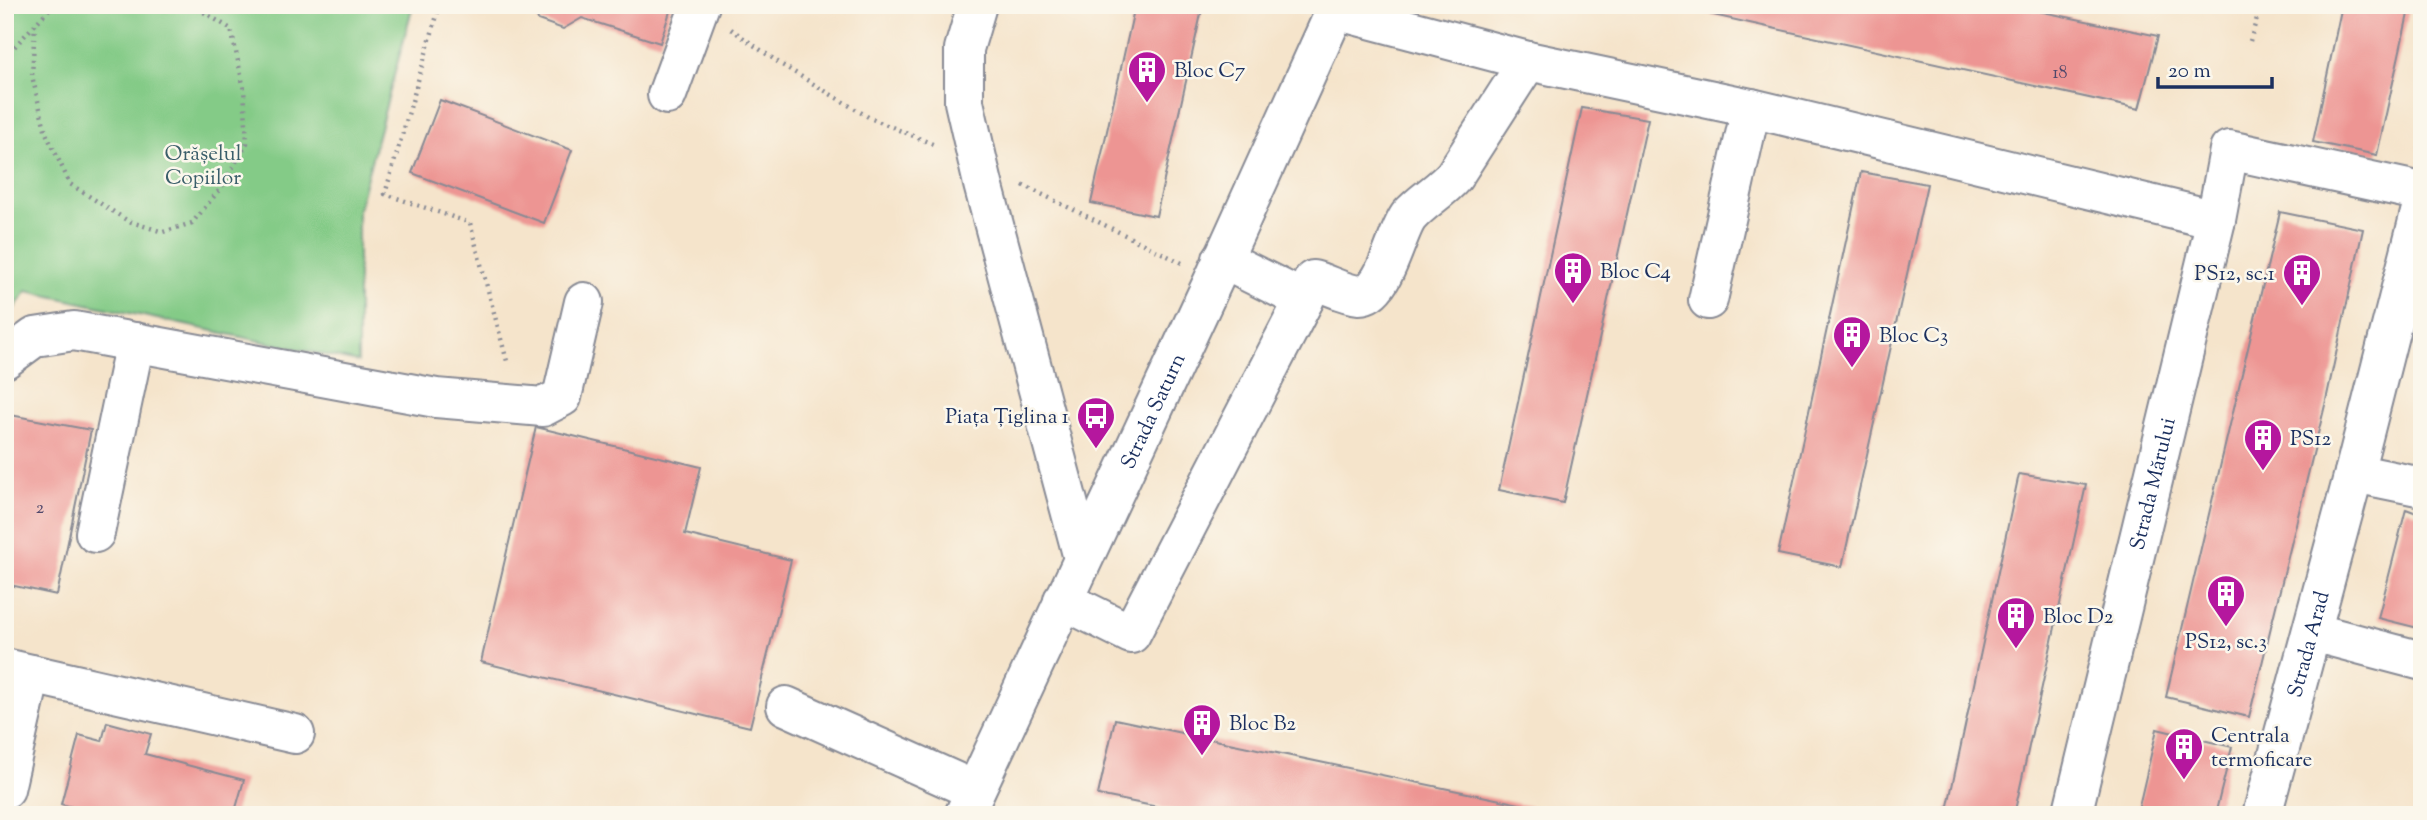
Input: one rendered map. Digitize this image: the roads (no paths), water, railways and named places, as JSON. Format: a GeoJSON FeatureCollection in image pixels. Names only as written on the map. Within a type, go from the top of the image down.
{"type":"FeatureCollection","features":[{"type":"Feature","properties":{"kind":"street"},"geometry":{"type":"LineString","coordinates":[[667,95],[700,5]]}},
{"type":"Feature","properties":{"kind":"street"},"geometry":{"type":"LineString","coordinates":[[977,5],[964,49],[964,102],[983,184],[1083,558]]}},
{"type":"Feature","properties":{"kind":"street"},"geometry":{"type":"LineString","coordinates":[[1337,8],[1528,61],[1751,108],[2216,220]]}},
{"type":"Feature","properties":{"kind":"street","name":"Strada Saturn"},"geometry":{"type":"LineString","coordinates":[[969,802],[1337,8]]}},
{"type":"Feature","properties":{"kind":"street"},"geometry":{"type":"LineString","coordinates":[[1063,600],[1131,634],[1313,279],[1359,295],[1368,293],[1379,282],[1408,217],[1454,176],[1528,61]]}},
{"type":"Feature","properties":{"kind":"street"},"geometry":{"type":"LineString","coordinates":[[1708,300],[1751,108]]}},
{"type":"Feature","properties":{"kind":"street","name":"Strada Mărului"},"geometry":{"type":"LineString","coordinates":[[2072,815],[2216,220],[2229,150],[2422,192]]}},
{"type":"Feature","properties":{"kind":"street","name":"Strada Arad"},"geometry":{"type":"LineString","coordinates":[[2262,815],[2354,474],[2422,205]]}},
{"type":"Feature","properties":{"kind":"street"},"geometry":{"type":"LineString","coordinates":[[1222,259],[1304,300]]}},
{"type":"Feature","properties":{"kind":"street"},"geometry":{"type":"LineString","coordinates":[[5,359],[35,337],[74,331],[436,398],[543,407],[562,397],[584,302]]}},
{"type":"Feature","properties":{"kind":"street"},"geometry":{"type":"LineString","coordinates":[[95,533],[135,342]]}},
{"type":"Feature","properties":{"kind":"street"},"geometry":{"type":"LineString","coordinates":[[2354,474],[2422,487]]}},
{"type":"Feature","properties":{"kind":"street"},"geometry":{"type":"LineString","coordinates":[[2312,632],[2422,661]]}},
{"type":"Feature","properties":{"kind":"street"},"geometry":{"type":"LineString","coordinates":[[5,789],[18,671],[295,734]]}},
{"type":"Feature","properties":{"kind":"street"},"geometry":{"type":"LineString","coordinates":[[786,706],[969,802]]}},
{"type":"Feature","properties":{"kind":"place","name":"Bloc C7"},"geometry":{"type":"Point","coordinates":[1147,104]}},
{"type":"Feature","properties":{"kind":"place","name":"Bloc C4"},"geometry":{"type":"Point","coordinates":[1573,305]}},
{"type":"Feature","properties":{"kind":"place","name":"PS12, sc.1"},"geometry":{"type":"Point","coordinates":[2302,307]}},
{"type":"Feature","properties":{"kind":"place","name":"Bloc C3"},"geometry":{"type":"Point","coordinates":[1852,369]}},
{"type":"Feature","properties":{"kind":"place","name":"Piața Țiglina 1"},"geometry":{"type":"Point","coordinates":[1096,450]}},
{"type":"Feature","properties":{"kind":"place","name":"PS12"},"geometry":{"type":"Point","coordinates":[2263,472]}},
{"type":"Feature","properties":{"kind":"place","name":"PS12, sc.3"},"geometry":{"type":"Point","coordinates":[2226,628]}},
{"type":"Feature","properties":{"kind":"place","name":"Bloc D2"},"geometry":{"type":"Point","coordinates":[2016,650]}},
{"type":"Feature","properties":{"kind":"place","name":"Bloc B2"},"geometry":{"type":"Point","coordinates":[1202,757]}},
{"type":"Feature","properties":{"kind":"place","name":"Centrala termoficare"},"geometry":{"type":"Point","coordinates":[2184,781]}},
{"type":"Feature","properties":{"kind":"park label","name":"Orășelul Copiilor"},"geometry":{"type":"Point","coordinates":[203,165]}}]}
